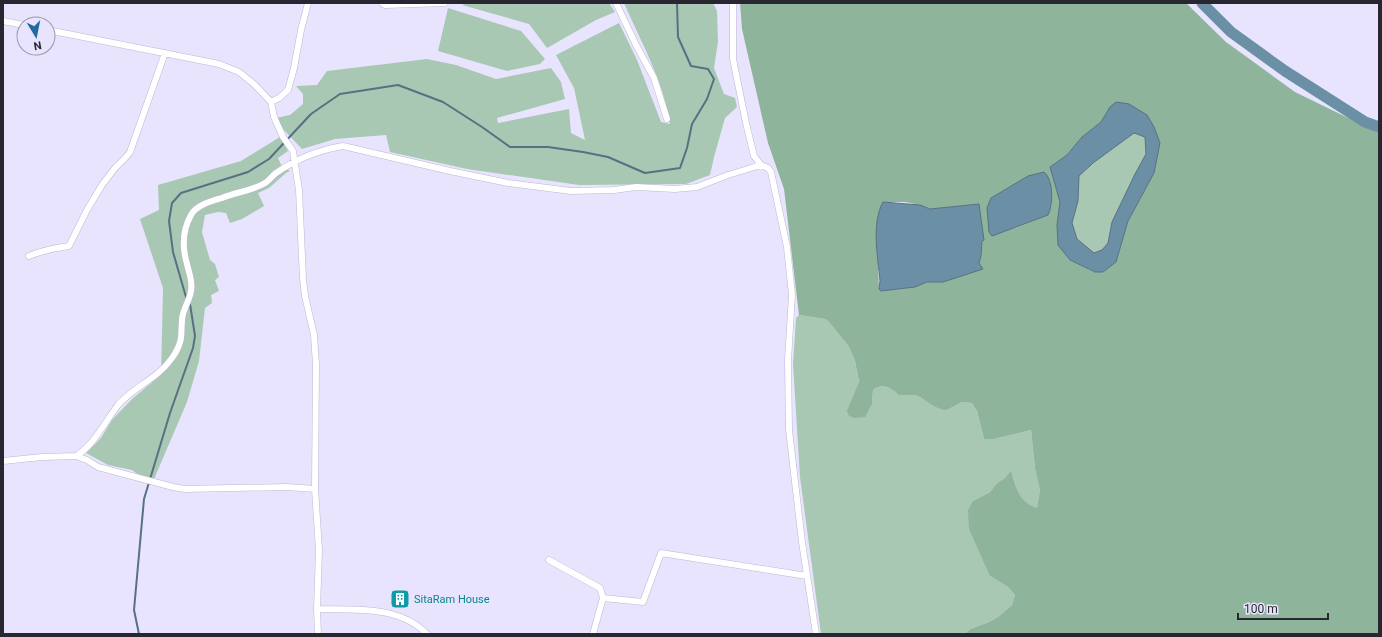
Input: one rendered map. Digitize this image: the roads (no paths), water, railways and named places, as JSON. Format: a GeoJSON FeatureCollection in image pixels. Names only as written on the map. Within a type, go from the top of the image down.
{"type":"FeatureCollection","features":[{"type":"Feature","properties":{"kind":"street"},"geometry":{"type":"LineString","coordinates":[[271,102],[279,98],[288,90],[308,3]]}},
{"type":"Feature","properties":{"kind":"street"},"geometry":{"type":"LineString","coordinates":[[382,3],[385,5],[445,3]]}},
{"type":"Feature","properties":{"kind":"street"},"geometry":{"type":"LineString","coordinates":[[616,3],[632,38],[654,78],[667,119]]}},
{"type":"Feature","properties":{"kind":"street"},"geometry":{"type":"LineString","coordinates":[[733,3],[734,59],[751,143],[754,156],[761,165],[768,168],[771,172],[787,247],[792,295],[788,360],[789,430],[802,542],[816,634]]}},
{"type":"Feature","properties":{"kind":"street"},"geometry":{"type":"LineString","coordinates":[[3,21],[16,23]]}},
{"type":"Feature","properties":{"kind":"street"},"geometry":{"type":"LineString","coordinates":[[56,32],[219,64],[240,72],[271,102],[274,117],[283,137],[294,151],[299,190],[303,279],[305,296],[314,335],[316,364],[315,489],[319,550],[316,609],[318,634]]}},
{"type":"Feature","properties":{"kind":"street"},"geometry":{"type":"LineString","coordinates":[[29,256],[41,250],[69,246],[87,210],[102,185],[130,152],[165,53]]}},
{"type":"Feature","properties":{"kind":"street"},"geometry":{"type":"LineString","coordinates":[[76,456],[85,450],[98,435],[119,405],[138,387],[159,372],[173,356],[181,340],[182,316],[191,291],[191,280],[186,264],[183,244],[184,229],[192,213],[203,205],[229,195],[254,189],[267,182],[275,174],[312,154],[330,148],[343,146],[425,166],[508,183],[572,191],[614,190],[636,187],[675,189],[697,187],[728,175],[761,165]]}},
{"type":"Feature","properties":{"kind":"street"},"geometry":{"type":"LineString","coordinates":[[3,461],[42,457],[76,456],[87,460],[98,467],[185,489],[287,487],[315,489]]}},
{"type":"Feature","properties":{"kind":"street"},"geometry":{"type":"LineString","coordinates":[[602,598],[643,602],[661,552],[807,576]]}},
{"type":"Feature","properties":{"kind":"street"},"geometry":{"type":"LineString","coordinates":[[549,560],[600,588],[602,598],[593,634]]}},
{"type":"Feature","properties":{"kind":"street"},"geometry":{"type":"LineString","coordinates":[[316,609],[378,611],[405,618],[427,634]]}},
{"type":"Feature","properties":{"kind":"water"},"geometry":{"type":"Polygon","coordinates":[[[1116,102],[1129,104],[1147,115],[1154,127],[1160,143],[1154,173],[1128,221],[1116,262],[1103,272],[1095,272],[1070,260],[1058,245],[1057,225],[1060,202],[1050,167],[1067,155],[1082,137],[1101,122],[1110,107],[1116,102]],[[1134,133],[1093,163],[1079,176],[1078,201],[1072,223],[1077,239],[1094,253],[1102,250],[1108,243],[1112,222],[1146,154],[1145,137],[1134,133]]]}},
{"type":"Feature","properties":{"kind":"water"},"geometry":{"type":"Polygon","coordinates":[[[1044,172],[1050,181],[1052,193],[1050,211],[1048,215],[992,236],[989,232],[987,208],[991,198],[1028,176],[1044,172]]]}},
{"type":"Feature","properties":{"kind":"water"},"geometry":{"type":"Polygon","coordinates":[[[883,202],[920,205],[930,209],[979,204],[984,240],[982,241],[979,263],[983,269],[943,282],[927,282],[915,287],[881,291],[879,289],[880,281],[876,230],[879,211],[883,202]]]}},
{"type":"Feature","properties":{"kind":"waterway"},"geometry":{"type":"LineString","coordinates":[[186,297],[173,252],[169,221],[172,203],[181,193],[248,172],[269,159],[311,114],[340,94],[398,85],[443,102],[510,147],[548,147],[583,152],[608,157],[645,173],[680,168],[687,148],[692,124],[707,99],[714,79],[708,69],[691,66],[678,37],[677,3]]}},
{"type":"Feature","properties":{"kind":"waterway"},"geometry":{"type":"LineString","coordinates":[[1202,3],[1231,32],[1285,71],[1365,122],[1379,127]]}},
{"type":"Feature","properties":{"kind":"waterway"},"geometry":{"type":"LineString","coordinates":[[139,634],[134,610],[144,499],[170,413],[193,348],[195,336],[190,304]]}},
{"type":"Feature","properties":{"kind":"place","name":"SitaRam House"},"geometry":{"type":"Point","coordinates":[400,599]}}]}
